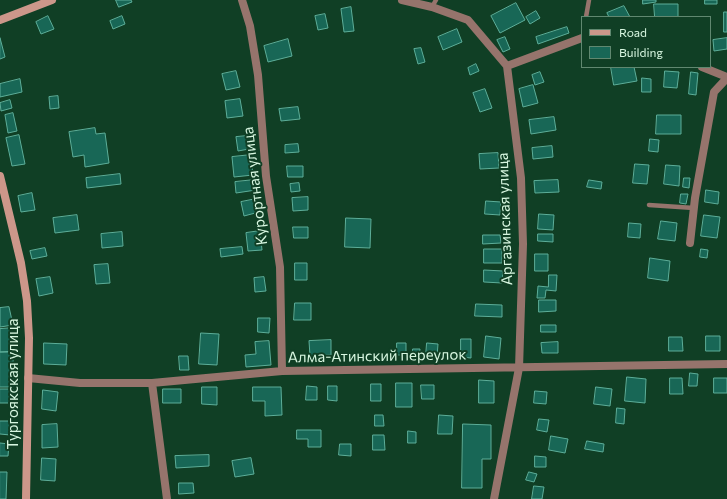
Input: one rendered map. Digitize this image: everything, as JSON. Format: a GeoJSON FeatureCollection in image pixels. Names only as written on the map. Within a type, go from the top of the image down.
{"type":"FeatureCollection","features":[{"type":"Feature","properties":{"kind":"main road"},"geometry":{"type":"LineString","coordinates":[[0,20],[49,1]]}},
{"type":"Feature","properties":{"kind":"main road","name":"Тургоякская улица"},"geometry":{"type":"LineString","coordinates":[[0,176],[21,263],[29,338],[26,499]]}},
{"type":"Feature","properties":{"kind":"street","name":"Курортная улица"},"geometry":{"type":"LineString","coordinates":[[242,0],[250,26],[258,75],[266,176],[280,267],[282,371]]}},
{"type":"Feature","properties":{"kind":"street"},"geometry":{"type":"LineString","coordinates":[[402,0],[434,3],[468,20],[507,66],[581,38]]}},
{"type":"Feature","properties":{"kind":"street","name":"Аргазинская улица"},"geometry":{"type":"LineString","coordinates":[[494,499],[519,368],[523,244],[521,178],[507,66]]}},
{"type":"Feature","properties":{"kind":"street"},"geometry":{"type":"LineString","coordinates":[[690,243],[694,208],[714,92],[727,78],[704,68]]}},
{"type":"Feature","properties":{"kind":"street","name":"Алма-Атинский переулок"},"geometry":{"type":"LineString","coordinates":[[28,378],[80,383],[152,383],[282,371],[727,364]]}},
{"type":"Feature","properties":{"kind":"street"},"geometry":{"type":"LineString","coordinates":[[152,383],[166,499]]}},
{"type":"Feature","properties":{"kind":"lane"},"geometry":{"type":"LineString","coordinates":[[586,16],[589,0]]}},
{"type":"Feature","properties":{"kind":"lane"},"geometry":{"type":"LineString","coordinates":[[649,205],[694,208]]}},
{"type":"Feature","properties":{"kind":"building"},"geometry":{"type":"Polygon","coordinates":[[[116,0],[131,0],[132,2],[119,7],[116,0]]]}},
{"type":"Feature","properties":{"kind":"building"},"geometry":{"type":"Polygon","coordinates":[[[643,0],[656,0],[656,2],[643,4],[643,0]]]}},
{"type":"Feature","properties":{"kind":"building"},"geometry":{"type":"Polygon","coordinates":[[[705,0],[717,0],[717,4],[705,4],[705,0]]]}},
{"type":"Feature","properties":{"kind":"building"},"geometry":{"type":"Polygon","coordinates":[[[516,3],[525,20],[500,33],[491,16],[516,3]]]}},
{"type":"Feature","properties":{"kind":"building"},"geometry":{"type":"Polygon","coordinates":[[[654,4],[678,4],[678,16],[655,16],[654,4]]]}},
{"type":"Feature","properties":{"kind":"building"},"geometry":{"type":"Polygon","coordinates":[[[624,6],[629,16],[608,16],[607,13],[624,6]]]}},
{"type":"Feature","properties":{"kind":"building"},"geometry":{"type":"Polygon","coordinates":[[[351,7],[354,31],[344,32],[341,9],[351,7]]]}},
{"type":"Feature","properties":{"kind":"building"},"geometry":{"type":"Polygon","coordinates":[[[536,11],[540,18],[530,24],[526,17],[536,11]]]}},
{"type":"Feature","properties":{"kind":"building"},"geometry":{"type":"Polygon","coordinates":[[[724,12],[727,12],[727,32],[724,32],[724,12]]]}},
{"type":"Feature","properties":{"kind":"building"},"geometry":{"type":"Polygon","coordinates":[[[325,14],[328,28],[318,30],[315,16],[325,14]]]}},
{"type":"Feature","properties":{"kind":"building"},"geometry":{"type":"Polygon","coordinates":[[[48,16],[54,29],[41,34],[36,22],[48,16]]]}},
{"type":"Feature","properties":{"kind":"building"},"geometry":{"type":"Polygon","coordinates":[[[122,16],[125,24],[113,29],[110,21],[122,16]]]}},
{"type":"Feature","properties":{"kind":"building"},"geometry":{"type":"Polygon","coordinates":[[[567,27],[569,33],[538,44],[536,37],[567,27]]]}},
{"type":"Feature","properties":{"kind":"building"},"geometry":{"type":"Polygon","coordinates":[[[457,29],[462,42],[443,50],[438,37],[457,29]]]}},
{"type":"Feature","properties":{"kind":"building"},"geometry":{"type":"Polygon","coordinates":[[[505,37],[510,49],[503,52],[497,40],[505,37]]]}},
{"type":"Feature","properties":{"kind":"building"},"geometry":{"type":"Polygon","coordinates":[[[0,38],[5,57],[0,59],[0,38]]]}},
{"type":"Feature","properties":{"kind":"building"},"geometry":{"type":"Polygon","coordinates":[[[727,38],[727,49],[714,51],[713,40],[727,38]]]}},
{"type":"Feature","properties":{"kind":"building"},"geometry":{"type":"Polygon","coordinates":[[[288,39],[292,56],[268,62],[264,46],[288,39]]]}},
{"type":"Feature","properties":{"kind":"building"},"geometry":{"type":"Polygon","coordinates":[[[421,48],[425,62],[418,64],[414,49],[421,48]]]}},
{"type":"Feature","properties":{"kind":"building"},"geometry":{"type":"Polygon","coordinates":[[[476,64],[479,71],[470,75],[468,68],[476,64]]]}},
{"type":"Feature","properties":{"kind":"building"},"geometry":{"type":"Polygon","coordinates":[[[611,68],[634,68],[637,81],[614,85],[611,68]]]}},
{"type":"Feature","properties":{"kind":"building"},"geometry":{"type":"Polygon","coordinates":[[[236,71],[240,87],[226,90],[222,74],[236,71]]]}},
{"type":"Feature","properties":{"kind":"building"},"geometry":{"type":"Polygon","coordinates":[[[665,71],[679,72],[677,88],[664,87],[665,71]]]}},
{"type":"Feature","properties":{"kind":"building"},"geometry":{"type":"Polygon","coordinates":[[[540,72],[544,82],[535,85],[532,75],[540,72]]]}},
{"type":"Feature","properties":{"kind":"building"},"geometry":{"type":"Polygon","coordinates":[[[691,72],[698,73],[696,95],[689,94],[691,72]]]}},
{"type":"Feature","properties":{"kind":"building"},"geometry":{"type":"Polygon","coordinates":[[[642,78],[651,79],[651,92],[642,92],[642,78]]]}},
{"type":"Feature","properties":{"kind":"building"},"geometry":{"type":"Polygon","coordinates":[[[20,79],[22,92],[0,97],[0,84],[20,79]]]}},
{"type":"Feature","properties":{"kind":"building"},"geometry":{"type":"Polygon","coordinates":[[[533,85],[538,103],[523,107],[519,89],[533,85]]]}},
{"type":"Feature","properties":{"kind":"building"},"geometry":{"type":"Polygon","coordinates":[[[485,89],[492,108],[480,112],[473,93],[485,89]]]}},
{"type":"Feature","properties":{"kind":"building"},"geometry":{"type":"Polygon","coordinates":[[[58,96],[59,108],[50,109],[49,97],[58,96]]]}},
{"type":"Feature","properties":{"kind":"building"},"geometry":{"type":"Polygon","coordinates":[[[240,99],[243,116],[227,118],[225,101],[240,99]]]}},
{"type":"Feature","properties":{"kind":"building"},"geometry":{"type":"Polygon","coordinates":[[[10,100],[12,108],[1,111],[0,103],[10,100]]]}},
{"type":"Feature","properties":{"kind":"building"},"geometry":{"type":"Polygon","coordinates":[[[298,107],[300,119],[281,121],[279,109],[298,107]]]}},
{"type":"Feature","properties":{"kind":"building"},"geometry":{"type":"Polygon","coordinates":[[[13,113],[17,131],[8,133],[5,115],[13,113]]]}},
{"type":"Feature","properties":{"kind":"building"},"geometry":{"type":"Polygon","coordinates":[[[657,115],[681,115],[681,134],[656,134],[657,115]]]}},
{"type":"Feature","properties":{"kind":"building"},"geometry":{"type":"Polygon","coordinates":[[[554,117],[556,130],[531,134],[529,120],[554,117]]]}},
{"type":"Feature","properties":{"kind":"building"},"geometry":{"type":"Polygon","coordinates":[[[95,128],[96,134],[105,133],[109,163],[85,167],[84,155],[73,157],[69,132],[95,128]]]}},
{"type":"Feature","properties":{"kind":"building"},"geometry":{"type":"Polygon","coordinates":[[[19,135],[25,164],[12,166],[6,138],[19,135]]]}},
{"type":"Feature","properties":{"kind":"building"},"geometry":{"type":"Polygon","coordinates":[[[247,136],[249,149],[238,151],[236,137],[247,136]]]}},
{"type":"Feature","properties":{"kind":"building"},"geometry":{"type":"Polygon","coordinates":[[[650,139],[659,140],[658,152],[649,151],[650,139]]]}},
{"type":"Feature","properties":{"kind":"building"},"geometry":{"type":"Polygon","coordinates":[[[298,144],[299,152],[285,153],[285,145],[298,144]]]}},
{"type":"Feature","properties":{"kind":"building"},"geometry":{"type":"Polygon","coordinates":[[[552,146],[553,157],[533,159],[532,148],[552,146]]]}},
{"type":"Feature","properties":{"kind":"building"},"geometry":{"type":"Polygon","coordinates":[[[498,153],[499,168],[480,169],[479,154],[498,153]]]}},
{"type":"Feature","properties":{"kind":"building"},"geometry":{"type":"Polygon","coordinates":[[[251,155],[253,175],[234,177],[232,157],[251,155]]]}},
{"type":"Feature","properties":{"kind":"building"},"geometry":{"type":"Polygon","coordinates":[[[635,164],[649,165],[647,184],[633,183],[635,164]]]}},
{"type":"Feature","properties":{"kind":"building"},"geometry":{"type":"Polygon","coordinates":[[[666,165],[680,166],[679,186],[664,184],[666,165]]]}},
{"type":"Feature","properties":{"kind":"building"},"geometry":{"type":"Polygon","coordinates":[[[287,166],[303,166],[303,177],[288,177],[287,166]]]}},
{"type":"Feature","properties":{"kind":"building"},"geometry":{"type":"Polygon","coordinates":[[[120,174],[121,184],[87,188],[86,178],[120,174]]]}},
{"type":"Feature","properties":{"kind":"building"},"geometry":{"type":"Polygon","coordinates":[[[684,178],[690,178],[689,188],[683,187],[684,178]]]}},
{"type":"Feature","properties":{"kind":"building"},"geometry":{"type":"Polygon","coordinates":[[[254,180],[256,190],[236,193],[235,182],[254,180]]]}},
{"type":"Feature","properties":{"kind":"building"},"geometry":{"type":"Polygon","coordinates":[[[558,180],[559,192],[535,193],[534,181],[558,180]]]}},
{"type":"Feature","properties":{"kind":"building"},"geometry":{"type":"Polygon","coordinates":[[[589,180],[602,182],[601,189],[587,187],[589,180]]]}},
{"type":"Feature","properties":{"kind":"building"},"geometry":{"type":"Polygon","coordinates":[[[299,183],[300,191],[291,192],[290,184],[299,183]]]}},
{"type":"Feature","properties":{"kind":"building"},"geometry":{"type":"Polygon","coordinates":[[[706,190],[719,192],[718,204],[705,202],[706,190]]]}},
{"type":"Feature","properties":{"kind":"building"},"geometry":{"type":"Polygon","coordinates":[[[32,193],[35,210],[21,212],[18,196],[32,193]]]}},
{"type":"Feature","properties":{"kind":"building"},"geometry":{"type":"Polygon","coordinates":[[[681,194],[688,194],[686,204],[680,203],[681,194]]]}},
{"type":"Feature","properties":{"kind":"building"},"geometry":{"type":"Polygon","coordinates":[[[308,197],[308,210],[293,211],[292,198],[308,197]]]}},
{"type":"Feature","properties":{"kind":"building"},"geometry":{"type":"Polygon","coordinates":[[[256,199],[259,212],[244,216],[241,202],[256,199]]]}},
{"type":"Feature","properties":{"kind":"building"},"geometry":{"type":"Polygon","coordinates":[[[486,201],[501,202],[500,215],[485,214],[486,201]]]}},
{"type":"Feature","properties":{"kind":"building"},"geometry":{"type":"Polygon","coordinates":[[[539,214],[554,215],[553,230],[538,229],[539,214]]]}},
{"type":"Feature","properties":{"kind":"building"},"geometry":{"type":"Polygon","coordinates":[[[77,215],[79,230],[55,233],[53,218],[77,215]]]}},
{"type":"Feature","properties":{"kind":"building"},"geometry":{"type":"Polygon","coordinates":[[[704,215],[720,217],[717,238],[701,236],[704,215]]]}},
{"type":"Feature","properties":{"kind":"building"},"geometry":{"type":"Polygon","coordinates":[[[346,218],[371,219],[370,248],[345,247],[346,218]]]}},
{"type":"Feature","properties":{"kind":"building"},"geometry":{"type":"Polygon","coordinates":[[[661,221],[677,223],[675,241],[658,239],[661,221]]]}},
{"type":"Feature","properties":{"kind":"building"},"geometry":{"type":"Polygon","coordinates":[[[629,223],[641,224],[640,238],[628,237],[629,223]]]}},
{"type":"Feature","properties":{"kind":"building"},"geometry":{"type":"Polygon","coordinates":[[[293,227],[308,227],[308,238],[294,238],[293,227]]]}},
{"type":"Feature","properties":{"kind":"building"},"geometry":{"type":"Polygon","coordinates":[[[260,231],[262,250],[248,251],[246,233],[260,231]]]}},
{"type":"Feature","properties":{"kind":"building"},"geometry":{"type":"Polygon","coordinates":[[[122,232],[123,246],[102,248],[101,234],[122,232]]]}},
{"type":"Feature","properties":{"kind":"building"},"geometry":{"type":"Polygon","coordinates":[[[538,234],[553,234],[553,242],[538,241],[538,234]]]}},
{"type":"Feature","properties":{"kind":"building"},"geometry":{"type":"Polygon","coordinates":[[[483,235],[500,235],[501,243],[483,244],[483,235]]]}},
{"type":"Feature","properties":{"kind":"building"},"geometry":{"type":"Polygon","coordinates":[[[242,247],[243,254],[221,257],[220,249],[242,247]]]}},
{"type":"Feature","properties":{"kind":"building"},"geometry":{"type":"Polygon","coordinates":[[[45,248],[47,256],[32,259],[30,251],[45,248]]]}},
{"type":"Feature","properties":{"kind":"building"},"geometry":{"type":"Polygon","coordinates":[[[484,249],[502,249],[502,263],[484,263],[484,249]]]}},
{"type":"Feature","properties":{"kind":"building"},"geometry":{"type":"Polygon","coordinates":[[[701,249],[708,250],[707,258],[700,257],[701,249]]]}},
{"type":"Feature","properties":{"kind":"building"},"geometry":{"type":"Polygon","coordinates":[[[535,254],[548,254],[548,271],[535,271],[535,254]]]}},
{"type":"Feature","properties":{"kind":"building"},"geometry":{"type":"Polygon","coordinates":[[[650,258],[670,261],[668,281],[648,278],[650,258]]]}},
{"type":"Feature","properties":{"kind":"building"},"geometry":{"type":"Polygon","coordinates":[[[295,263],[307,263],[307,280],[295,280],[295,263]]]}},
{"type":"Feature","properties":{"kind":"building"},"geometry":{"type":"Polygon","coordinates":[[[108,264],[110,283],[96,284],[94,265],[108,264]]]}},
{"type":"Feature","properties":{"kind":"building"},"geometry":{"type":"Polygon","coordinates":[[[484,270],[503,271],[502,283],[484,282],[484,270]]]}},
{"type":"Feature","properties":{"kind":"building"},"geometry":{"type":"Polygon","coordinates":[[[549,275],[557,275],[556,291],[546,290],[545,298],[537,298],[538,286],[548,287],[549,275]]]}},
{"type":"Feature","properties":{"kind":"building"},"geometry":{"type":"Polygon","coordinates":[[[50,277],[53,293],[39,296],[36,279],[50,277]]]}},
{"type":"Feature","properties":{"kind":"building"},"geometry":{"type":"Polygon","coordinates":[[[264,277],[266,291],[255,292],[254,278],[264,277]]]}},
{"type":"Feature","properties":{"kind":"building"},"geometry":{"type":"Polygon","coordinates":[[[539,300],[556,300],[556,311],[539,312],[539,300]]]}},
{"type":"Feature","properties":{"kind":"building"},"geometry":{"type":"Polygon","coordinates":[[[295,303],[311,303],[311,320],[294,320],[295,303]]]}},
{"type":"Feature","properties":{"kind":"building"},"geometry":{"type":"Polygon","coordinates":[[[476,304],[502,305],[502,317],[475,316],[476,304]]]}},
{"type":"Feature","properties":{"kind":"building"},"geometry":{"type":"Polygon","coordinates":[[[9,307],[13,325],[0,327],[0,308],[9,307]]]}},
{"type":"Feature","properties":{"kind":"building"},"geometry":{"type":"Polygon","coordinates":[[[258,318],[270,318],[269,333],[258,332],[258,318]]]}},
{"type":"Feature","properties":{"kind":"building"},"geometry":{"type":"Polygon","coordinates":[[[541,325],[556,325],[556,332],[541,332],[541,325]]]}},
{"type":"Feature","properties":{"kind":"building"},"geometry":{"type":"Polygon","coordinates":[[[14,328],[15,351],[0,352],[0,329],[14,328]]]}},
{"type":"Feature","properties":{"kind":"building"},"geometry":{"type":"Polygon","coordinates":[[[201,333],[219,334],[217,365],[199,364],[201,333]]]}},
{"type":"Feature","properties":{"kind":"building"},"geometry":{"type":"Polygon","coordinates":[[[486,336],[501,338],[499,359],[484,357],[486,336]]]}},
{"type":"Feature","properties":{"kind":"building"},"geometry":{"type":"Polygon","coordinates":[[[706,336],[720,336],[720,351],[706,351],[706,336]]]}},
{"type":"Feature","properties":{"kind":"building"},"geometry":{"type":"Polygon","coordinates":[[[669,337],[682,337],[683,351],[669,351],[669,337]]]}},
{"type":"Feature","properties":{"kind":"building"},"geometry":{"type":"Polygon","coordinates":[[[461,339],[471,339],[471,358],[461,357],[461,339]]]}},
{"type":"Feature","properties":{"kind":"building"},"geometry":{"type":"Polygon","coordinates":[[[331,340],[331,355],[310,356],[309,341],[331,340]]]}},
{"type":"Feature","properties":{"kind":"building"},"geometry":{"type":"Polygon","coordinates":[[[269,341],[271,365],[246,367],[245,355],[256,354],[255,342],[269,341]]]}},
{"type":"Feature","properties":{"kind":"building"},"geometry":{"type":"Polygon","coordinates":[[[558,342],[558,353],[542,353],[541,343],[558,342]]]}},
{"type":"Feature","properties":{"kind":"building"},"geometry":{"type":"Polygon","coordinates":[[[44,343],[67,344],[66,365],[44,364],[44,343]]]}},
{"type":"Feature","properties":{"kind":"building"},"geometry":{"type":"Polygon","coordinates":[[[397,343],[406,343],[406,355],[397,355],[397,343]]]}},
{"type":"Feature","properties":{"kind":"building"},"geometry":{"type":"Polygon","coordinates":[[[427,343],[438,344],[437,357],[426,356],[427,343]]]}},
{"type":"Feature","properties":{"kind":"building"},"geometry":{"type":"Polygon","coordinates":[[[413,349],[420,349],[419,361],[412,361],[413,349]]]}},
{"type":"Feature","properties":{"kind":"building"},"geometry":{"type":"Polygon","coordinates":[[[0,352],[13,352],[13,387],[0,387],[0,352]]]}},
{"type":"Feature","properties":{"kind":"building"},"geometry":{"type":"Polygon","coordinates":[[[179,356],[188,356],[189,370],[180,370],[179,356]]]}},
{"type":"Feature","properties":{"kind":"building"},"geometry":{"type":"Polygon","coordinates":[[[690,373],[698,374],[697,386],[689,386],[690,373]]]}},
{"type":"Feature","properties":{"kind":"building"},"geometry":{"type":"Polygon","coordinates":[[[627,377],[646,379],[645,403],[625,401],[627,377]]]}},
{"type":"Feature","properties":{"kind":"building"},"geometry":{"type":"Polygon","coordinates":[[[670,378],[682,378],[683,394],[670,394],[670,378]]]}},
{"type":"Feature","properties":{"kind":"building"},"geometry":{"type":"Polygon","coordinates":[[[714,378],[727,378],[727,393],[714,393],[714,378]]]}},
{"type":"Feature","properties":{"kind":"building"},"geometry":{"type":"Polygon","coordinates":[[[479,380],[494,381],[494,403],[479,403],[479,380]]]}},
{"type":"Feature","properties":{"kind":"building"},"geometry":{"type":"Polygon","coordinates":[[[396,383],[412,383],[412,407],[396,407],[396,383]]]}},
{"type":"Feature","properties":{"kind":"building"},"geometry":{"type":"Polygon","coordinates":[[[371,384],[381,384],[381,401],[371,401],[371,384]]]}},
{"type":"Feature","properties":{"kind":"building"},"geometry":{"type":"Polygon","coordinates":[[[421,385],[434,385],[434,399],[422,399],[421,385]]]}},
{"type":"Feature","properties":{"kind":"building"},"geometry":{"type":"Polygon","coordinates":[[[307,386],[317,387],[317,400],[306,400],[307,386]]]}},
{"type":"Feature","properties":{"kind":"building"},"geometry":{"type":"Polygon","coordinates":[[[328,386],[337,386],[337,401],[328,400],[328,386]]]}},
{"type":"Feature","properties":{"kind":"building"},"geometry":{"type":"Polygon","coordinates":[[[202,387],[217,387],[217,405],[202,404],[202,387]]]}},
{"type":"Feature","properties":{"kind":"building"},"geometry":{"type":"Polygon","coordinates":[[[253,387],[281,387],[282,415],[265,416],[265,401],[253,401],[253,387]]]}},
{"type":"Feature","properties":{"kind":"building"},"geometry":{"type":"Polygon","coordinates":[[[596,387],[612,389],[610,406],[594,404],[596,387]]]}},
{"type":"Feature","properties":{"kind":"building"},"geometry":{"type":"Polygon","coordinates":[[[0,389],[13,389],[12,403],[0,403],[0,389]]]}},
{"type":"Feature","properties":{"kind":"building"},"geometry":{"type":"Polygon","coordinates":[[[163,389],[181,389],[181,403],[163,403],[163,389]]]}},
{"type":"Feature","properties":{"kind":"building"},"geometry":{"type":"Polygon","coordinates":[[[43,390],[58,392],[56,411],[42,409],[43,390]]]}},
{"type":"Feature","properties":{"kind":"building"},"geometry":{"type":"Polygon","coordinates":[[[535,391],[547,392],[546,404],[534,403],[535,391]]]}},
{"type":"Feature","properties":{"kind":"building"},"geometry":{"type":"Polygon","coordinates":[[[617,408],[625,409],[624,424],[616,423],[617,408]]]}},
{"type":"Feature","properties":{"kind":"building"},"geometry":{"type":"Polygon","coordinates":[[[375,415],[383,415],[384,426],[375,426],[375,415]]]}},
{"type":"Feature","properties":{"kind":"building"},"geometry":{"type":"Polygon","coordinates":[[[439,415],[453,416],[452,434],[438,434],[439,415]]]}},
{"type":"Feature","properties":{"kind":"building"},"geometry":{"type":"Polygon","coordinates":[[[539,419],[549,420],[547,432],[537,430],[539,419]]]}},
{"type":"Feature","properties":{"kind":"building"},"geometry":{"type":"Polygon","coordinates":[[[0,421],[11,421],[10,435],[0,434],[0,421]]]}},
{"type":"Feature","properties":{"kind":"building"},"geometry":{"type":"Polygon","coordinates":[[[57,424],[58,447],[42,448],[42,425],[57,424]]]}},
{"type":"Feature","properties":{"kind":"building"},"geometry":{"type":"Polygon","coordinates":[[[463,424],[491,425],[491,459],[482,459],[482,488],[462,488],[463,424]]]}},
{"type":"Feature","properties":{"kind":"building"},"geometry":{"type":"Polygon","coordinates":[[[297,430],[321,430],[321,447],[308,447],[308,439],[297,439],[297,430]]]}},
{"type":"Feature","properties":{"kind":"building"},"geometry":{"type":"Polygon","coordinates":[[[408,431],[416,432],[416,443],[408,443],[408,431]]]}},
{"type":"Feature","properties":{"kind":"building"},"geometry":{"type":"Polygon","coordinates":[[[373,435],[384,435],[385,450],[373,450],[373,435]]]}},
{"type":"Feature","properties":{"kind":"building"},"geometry":{"type":"Polygon","coordinates":[[[551,436],[568,439],[565,453],[549,450],[551,436]]]}},
{"type":"Feature","properties":{"kind":"building"},"geometry":{"type":"Polygon","coordinates":[[[587,441],[604,444],[603,452],[585,449],[587,441]]]}},
{"type":"Feature","properties":{"kind":"building"},"geometry":{"type":"Polygon","coordinates":[[[0,443],[9,444],[8,456],[0,456],[0,443]]]}},
{"type":"Feature","properties":{"kind":"building"},"geometry":{"type":"Polygon","coordinates":[[[340,444],[351,444],[351,456],[339,455],[340,444]]]}},
{"type":"Feature","properties":{"kind":"building"},"geometry":{"type":"Polygon","coordinates":[[[209,455],[209,466],[176,468],[175,456],[209,455]]]}},
{"type":"Feature","properties":{"kind":"building"},"geometry":{"type":"Polygon","coordinates":[[[535,456],[546,457],[546,467],[535,467],[535,456]]]}},
{"type":"Feature","properties":{"kind":"building"},"geometry":{"type":"Polygon","coordinates":[[[42,458],[56,459],[55,481],[41,480],[42,458]]]}},
{"type":"Feature","properties":{"kind":"building"},"geometry":{"type":"Polygon","coordinates":[[[251,458],[254,474],[235,477],[232,461],[251,458]]]}},
{"type":"Feature","properties":{"kind":"building"},"geometry":{"type":"Polygon","coordinates":[[[0,472],[7,472],[6,499],[0,499],[0,472]]]}},
{"type":"Feature","properties":{"kind":"building"},"geometry":{"type":"Polygon","coordinates":[[[529,472],[537,474],[534,482],[526,480],[529,472]]]}},
{"type":"Feature","properties":{"kind":"building"},"geometry":{"type":"Polygon","coordinates":[[[179,483],[193,483],[194,493],[179,494],[179,483]]]}},
{"type":"Feature","properties":{"kind":"building"},"geometry":{"type":"Polygon","coordinates":[[[534,486],[544,487],[542,499],[532,499],[534,486]]]}}]}
